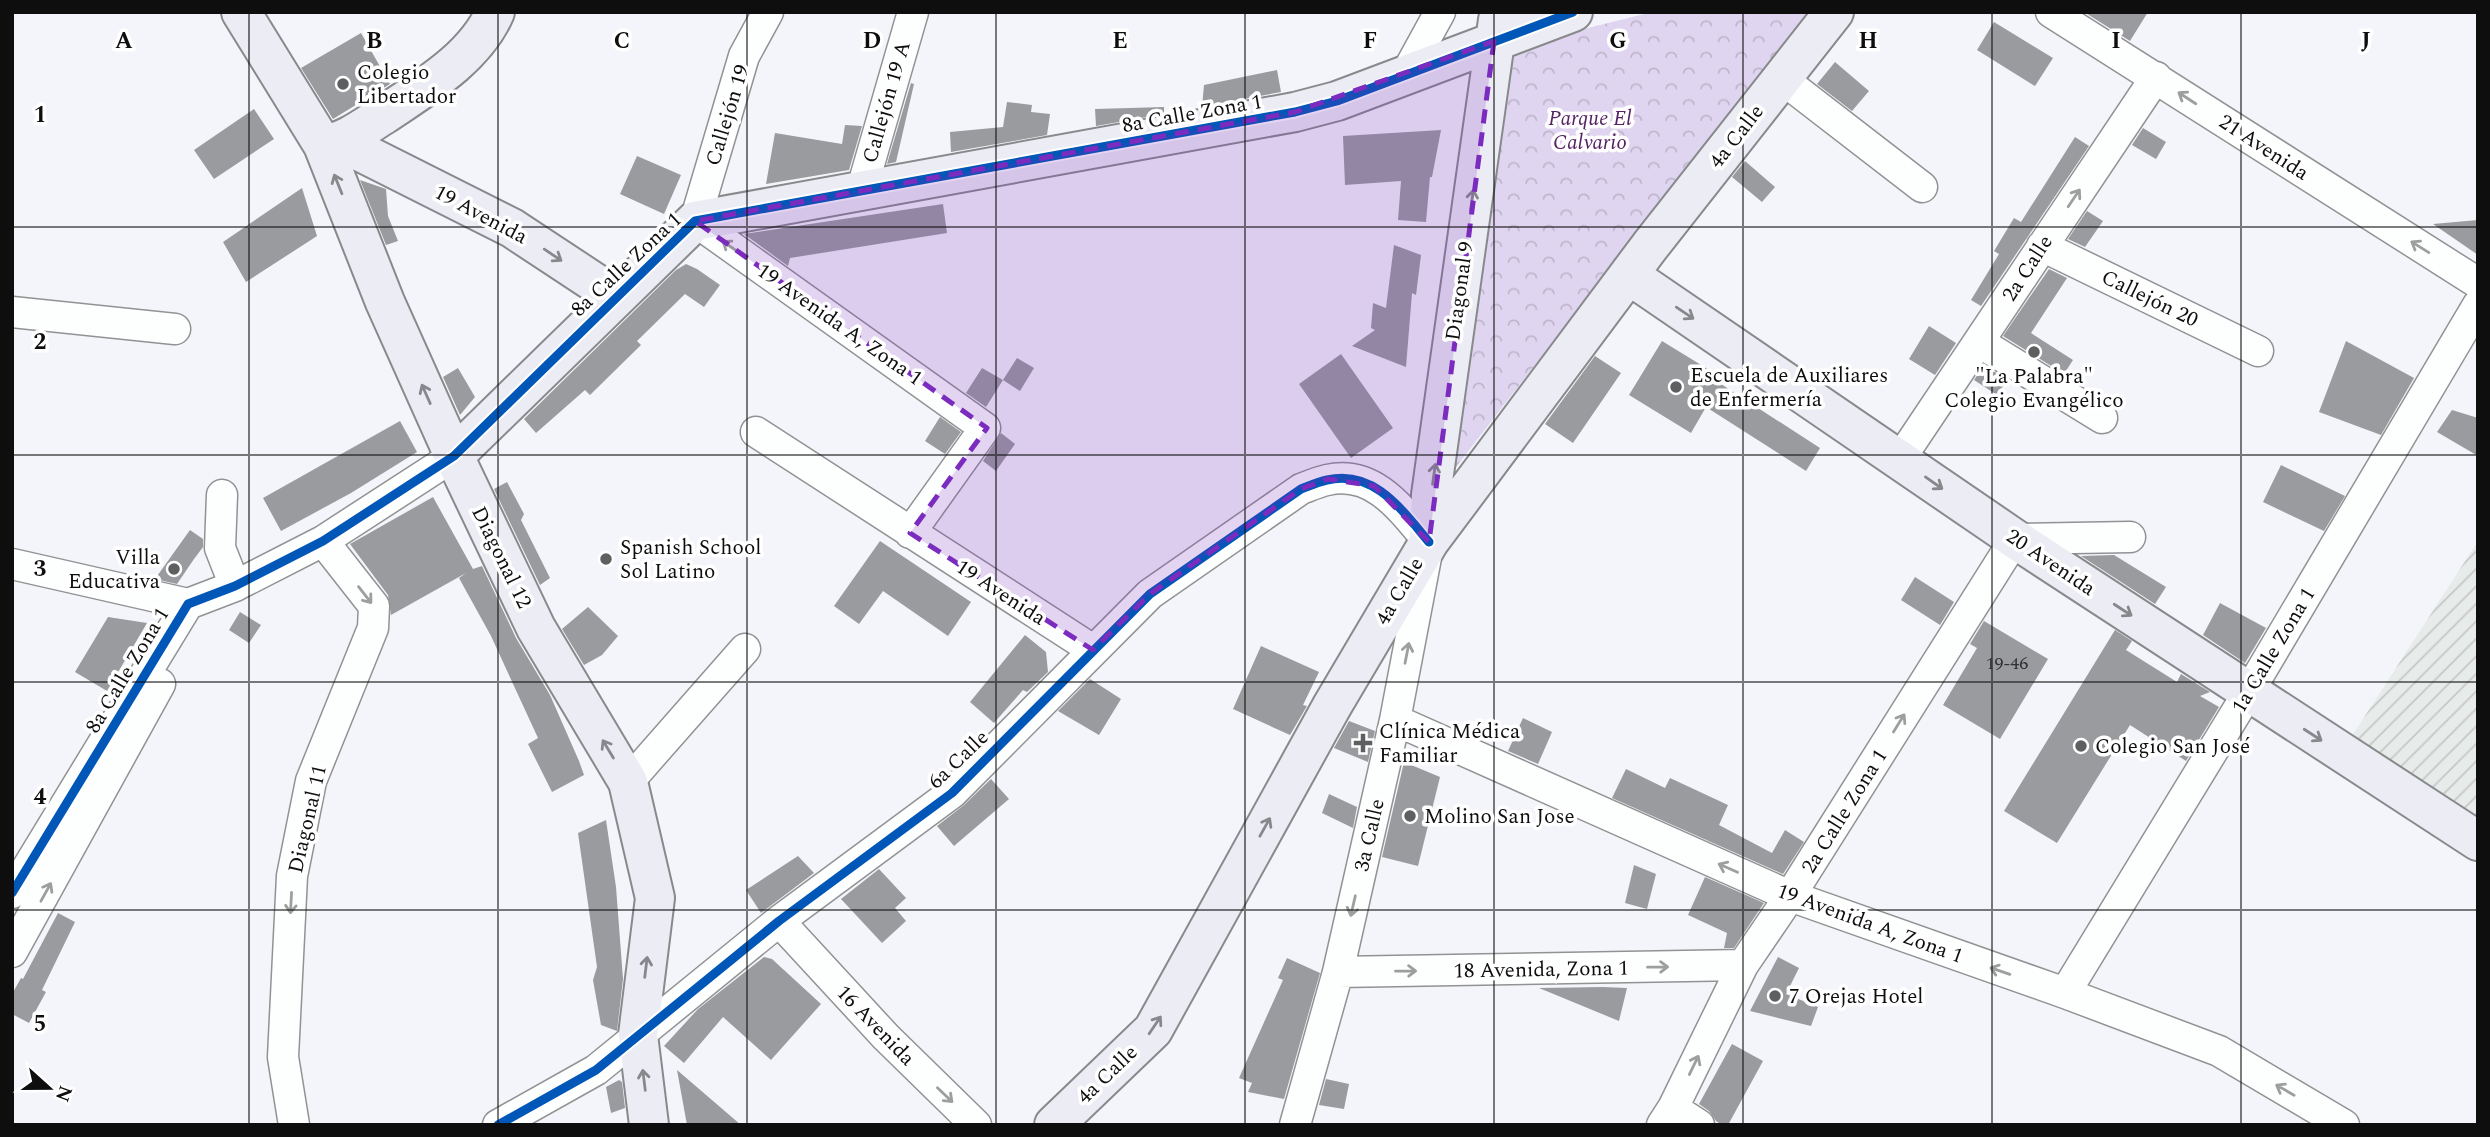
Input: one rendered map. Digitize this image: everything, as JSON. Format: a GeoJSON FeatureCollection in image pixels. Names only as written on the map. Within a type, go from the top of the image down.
{"type":"FeatureCollection","features":[{"type":"Feature","properties":{"kind":"main road","name":"Diagonal 12"},"geometry":{"type":"LineString","coordinates":[[241,12],[332,144],[385,302],[454,456],[536,628],[628,782],[655,898],[638,1035],[649,1125]]}},
{"type":"Feature","properties":{"kind":"main road"},"geometry":{"type":"LineString","coordinates":[[332,144],[430,84],[476,41],[495,12]]}},
{"type":"Feature","properties":{"kind":"main road","name":"8a Calle Zona 1"},"geometry":{"type":"LineString","coordinates":[[454,456],[615,296],[695,221],[1295,112],[1337,101],[1406,74],[1497,27],[1573,12]]}},
{"type":"Feature","properties":{"kind":"main road","name":"4a Calle"},"geometry":{"type":"LineString","coordinates":[[1054,1125],[1153,1030],[1332,706],[1429,542],[1629,275],[1834,12]]}},
{"type":"Feature","properties":{"kind":"main road","name":"Diagonal 9"},"geometry":{"type":"LineString","coordinates":[[1429,542],[1431,495],[1497,27]]}},
{"type":"Feature","properties":{"kind":"main road","name":"19 Avenida"},"geometry":{"type":"LineString","coordinates":[[332,144],[512,228],[615,296]]}},
{"type":"Feature","properties":{"kind":"main road","name":"20 Avenida"},"geometry":{"type":"LineString","coordinates":[[1629,275],[2015,539],[2478,842]]}},
{"type":"Feature","properties":{"kind":"street","name":"Callejón 19"},"geometry":{"type":"LineString","coordinates":[[695,221],[744,56],[768,12]]}},
{"type":"Feature","properties":{"kind":"street","name":"Callejón 19 A"},"geometry":{"type":"LineString","coordinates":[[860,192],[912,12]]}},
{"type":"Feature","properties":{"kind":"street"},"geometry":{"type":"LineString","coordinates":[[1406,74],[1440,12]]}},
{"type":"Feature","properties":{"kind":"street","name":"21 Avenida"},"geometry":{"type":"LineString","coordinates":[[2051,12],[2478,283]]}},
{"type":"Feature","properties":{"kind":"street"},"geometry":{"type":"LineString","coordinates":[[1782,78],[1922,187]]}},
{"type":"Feature","properties":{"kind":"street","name":"2a Calle"},"geometry":{"type":"LineString","coordinates":[[1900,459],[2156,78]]}},
{"type":"Feature","properties":{"kind":"street","name":"19 Avenida A, Zona 1"},"geometry":{"type":"LineString","coordinates":[[695,221],[986,428],[910,533]]}},
{"type":"Feature","properties":{"kind":"street","name":"Callejón 20"},"geometry":{"type":"LineString","coordinates":[[2042,246],[2258,351]]}},
{"type":"Feature","properties":{"kind":"street","name":"1a Calle Zona 1"},"geometry":{"type":"LineString","coordinates":[[2065,993],[2248,693],[2478,305]]}},
{"type":"Feature","properties":{"kind":"street"},"geometry":{"type":"LineString","coordinates":[[12,312],[175,329]]}},
{"type":"Feature","properties":{"kind":"street"},"geometry":{"type":"LineString","coordinates":[[1979,342],[2102,418]]}},
{"type":"Feature","properties":{"kind":"street","name":"19 Avenida"},"geometry":{"type":"LineString","coordinates":[[756,432],[1093,650]]}},
{"type":"Feature","properties":{"kind":"street","name":"8a Calle Zona 1"},"geometry":{"type":"LineString","coordinates":[[12,893],[188,604],[235,586],[323,541],[454,456]]}},
{"type":"Feature","properties":{"kind":"street","name":"6a Calle"},"geometry":{"type":"LineString","coordinates":[[498,1125],[596,1070],[779,921],[952,793],[1150,594],[1301,489],[1328,479],[1351,479],[1374,486],[1391,497],[1429,542]]}},
{"type":"Feature","properties":{"kind":"street"},"geometry":{"type":"LineString","coordinates":[[222,495],[220,548],[235,586]]}},
{"type":"Feature","properties":{"kind":"street"},"geometry":{"type":"LineString","coordinates":[[2015,539],[2130,537]]}},
{"type":"Feature","properties":{"kind":"street","name":"2a Calle Zona 1"},"geometry":{"type":"LineString","coordinates":[[1668,1116],[1743,965],[1790,896],[2015,539]]}},
{"type":"Feature","properties":{"kind":"street","name":"Diagonal 11"},"geometry":{"type":"LineString","coordinates":[[294,1125],[284,1057],[292,876],[311,781],[373,628],[374,606],[323,541]]}},
{"type":"Feature","properties":{"kind":"street","name":"3a Calle"},"geometry":{"type":"LineString","coordinates":[[1295,1125],[1338,972],[1395,720],[1429,542]]}},
{"type":"Feature","properties":{"kind":"street"},"geometry":{"type":"LineString","coordinates":[[12,564],[188,604]]}},
{"type":"Feature","properties":{"kind":"street","name":"8a Calle Zona 1"},"geometry":{"type":"LineString","coordinates":[[12,952],[158,691],[188,604]]}},
{"type":"Feature","properties":{"kind":"street"},"geometry":{"type":"LineString","coordinates":[[628,782],[745,649]]}},
{"type":"Feature","properties":{"kind":"street","name":"19 Avenida A, Zona 1"},"geometry":{"type":"LineString","coordinates":[[1395,720],[1790,896],[2065,993],[2219,1051],[2344,1125]]}},
{"type":"Feature","properties":{"kind":"street","name":"16 Avenida"},"geometry":{"type":"LineString","coordinates":[[779,921],[886,1037],[976,1125]]}},
{"type":"Feature","properties":{"kind":"street","name":"18 Avenida, Zona 1"},"geometry":{"type":"LineString","coordinates":[[1338,972],[1743,965]]}},
{"type":"Feature","properties":{"kind":"street"},"geometry":{"type":"LineString","coordinates":[[1668,1116],[1699,1125]]}},
{"type":"Feature","properties":{"kind":"highlighted area"},"geometry":{"type":"Polygon","coordinates":[[[1494,41],[1429,542],[1374,486],[1328,479],[1301,489],[1150,594],[1093,650],[910,533],[987,428],[695,221],[1295,112],[1494,41]]]}},
{"type":"Feature","properties":{"kind":"shaded area"},"geometry":{"type":"Polygon","coordinates":[[[2478,541],[2478,816],[2352,736],[2478,541]]]}},
{"type":"Feature","properties":{"kind":"green space","name":"Parque El Calvario"},"geometry":{"type":"Polygon","coordinates":[[[1652,12],[1808,12],[1453,471],[1497,76],[1524,44],[1652,12]]]}},
{"type":"Feature","properties":{"kind":"building"},"geometry":{"type":"Polygon","coordinates":[[[2084,12],[2148,12],[2130,41],[2084,12]]]}},
{"type":"Feature","properties":{"kind":"building"},"geometry":{"type":"Polygon","coordinates":[[[1994,22],[2053,58],[2035,86],[1977,50],[1994,22]]]}},
{"type":"Feature","properties":{"kind":"building","name":"Colegio Libertador"},"geometry":{"type":"Polygon","coordinates":[[[361,33],[390,84],[333,119],[301,68],[361,33]]]}},
{"type":"Feature","properties":{"kind":"building"},"geometry":{"type":"Polygon","coordinates":[[[1835,62],[1869,91],[1852,111],[1817,84],[1835,62]]]}},
{"type":"Feature","properties":{"kind":"building"},"geometry":{"type":"Polygon","coordinates":[[[1277,70],[1281,92],[1202,107],[1204,85],[1277,70]]]}},
{"type":"Feature","properties":{"kind":"building"},"geometry":{"type":"Polygon","coordinates":[[[911,83],[914,84],[896,162],[887,164],[911,83]]]}},
{"type":"Feature","properties":{"kind":"building"},"geometry":{"type":"Polygon","coordinates":[[[1007,102],[1032,105],[1031,112],[1050,114],[1047,135],[951,152],[950,132],[1003,127],[1007,102]]]}},
{"type":"Feature","properties":{"kind":"building"},"geometry":{"type":"Polygon","coordinates":[[[1164,107],[1164,114],[1096,126],[1095,109],[1164,107]]]}},
{"type":"Feature","properties":{"kind":"building"},"geometry":{"type":"Polygon","coordinates":[[[254,109],[274,139],[214,179],[194,150],[254,109]]]}},
{"type":"Feature","properties":{"kind":"building"},"geometry":{"type":"Polygon","coordinates":[[[845,125],[862,126],[849,170],[766,184],[775,133],[842,144],[845,125]]]}},
{"type":"Feature","properties":{"kind":"building"},"geometry":{"type":"Polygon","coordinates":[[[2143,128],[2166,142],[2156,159],[2132,145],[2143,128]]]}},
{"type":"Feature","properties":{"kind":"building"},"geometry":{"type":"Polygon","coordinates":[[[1441,130],[1430,177],[1426,222],[1398,220],[1401,181],[1345,185],[1343,136],[1441,130]]]}},
{"type":"Feature","properties":{"kind":"building"},"geometry":{"type":"Polygon","coordinates":[[[2075,137],[2089,146],[1981,306],[1971,300],[1999,254],[1994,251],[2014,218],[2021,222],[2075,137]]]}},
{"type":"Feature","properties":{"kind":"building"},"geometry":{"type":"Polygon","coordinates":[[[637,156],[681,175],[664,214],[620,194],[637,156]]]}},
{"type":"Feature","properties":{"kind":"building"},"geometry":{"type":"Polygon","coordinates":[[[1745,161],[1775,187],[1762,202],[1732,177],[1745,161]]]}},
{"type":"Feature","properties":{"kind":"building"},"geometry":{"type":"Polygon","coordinates":[[[360,180],[386,189],[388,216],[398,241],[386,245],[360,180]]]}},
{"type":"Feature","properties":{"kind":"building"},"geometry":{"type":"Polygon","coordinates":[[[302,188],[317,236],[246,282],[223,242],[302,188]]]}},
{"type":"Feature","properties":{"kind":"building"},"geometry":{"type":"Polygon","coordinates":[[[943,204],[947,233],[790,258],[788,266],[744,234],[943,204]]]}},
{"type":"Feature","properties":{"kind":"building"},"geometry":{"type":"Polygon","coordinates":[[[2087,211],[2103,221],[2085,247],[2068,239],[2087,211]]]}},
{"type":"Feature","properties":{"kind":"building"},"geometry":{"type":"Polygon","coordinates":[[[2478,220],[2478,255],[2433,224],[2478,220]]]}},
{"type":"Feature","properties":{"kind":"building"},"geometry":{"type":"Polygon","coordinates":[[[1394,245],[1421,255],[1416,295],[1412,293],[1406,367],[1352,346],[1375,330],[1371,328],[1373,303],[1386,308],[1394,245]]]}},
{"type":"Feature","properties":{"kind":"building"},"geometry":{"type":"Polygon","coordinates":[[[686,264],[720,285],[704,307],[685,294],[637,341],[641,345],[590,395],[585,390],[536,433],[524,419],[676,270],[686,264]]]}},
{"type":"Feature","properties":{"kind":"building"},"geometry":{"type":"Polygon","coordinates":[[[2049,269],[2067,278],[2031,333],[2073,360],[2064,374],[2003,336],[2049,269]]]}},
{"type":"Feature","properties":{"kind":"building"},"geometry":{"type":"Polygon","coordinates":[[[1929,326],[1956,343],[1935,375],[1909,359],[1929,326]]]}},
{"type":"Feature","properties":{"kind":"building"},"geometry":{"type":"Polygon","coordinates":[[[1662,341],[1724,379],[1721,384],[1820,448],[1806,471],[1706,407],[1691,433],[1629,395],[1662,341]]]}},
{"type":"Feature","properties":{"kind":"building"},"geometry":{"type":"Polygon","coordinates":[[[2346,341],[2414,378],[2381,435],[2319,412],[2346,341]]]}},
{"type":"Feature","properties":{"kind":"building"},"geometry":{"type":"Polygon","coordinates":[[[1341,354],[1393,428],[1351,458],[1299,384],[1341,354]]]}},
{"type":"Feature","properties":{"kind":"building"},"geometry":{"type":"Polygon","coordinates":[[[1595,356],[1621,373],[1573,443],[1545,424],[1595,356]]]}},
{"type":"Feature","properties":{"kind":"building"},"geometry":{"type":"Polygon","coordinates":[[[1017,358],[1034,368],[1020,391],[1003,380],[1017,358]]]}},
{"type":"Feature","properties":{"kind":"building"},"geometry":{"type":"Polygon","coordinates":[[[1984,365],[2007,380],[1997,395],[1974,380],[1984,365]]]}},
{"type":"Feature","properties":{"kind":"building"},"geometry":{"type":"Polygon","coordinates":[[[458,368],[475,397],[460,415],[443,377],[458,368]]]}},
{"type":"Feature","properties":{"kind":"building"},"geometry":{"type":"Polygon","coordinates":[[[982,368],[1003,380],[986,407],[966,393],[982,368]]]}},
{"type":"Feature","properties":{"kind":"building"},"geometry":{"type":"Polygon","coordinates":[[[2452,410],[2478,418],[2478,456],[2437,432],[2452,410]]]}},
{"type":"Feature","properties":{"kind":"building"},"geometry":{"type":"Polygon","coordinates":[[[940,417],[961,432],[945,454],[925,441],[940,417]]]}},
{"type":"Feature","properties":{"kind":"building"},"geometry":{"type":"Polygon","coordinates":[[[400,421],[417,452],[351,493],[281,531],[263,498],[400,421]]]}},
{"type":"Feature","properties":{"kind":"building"},"geometry":{"type":"Polygon","coordinates":[[[1001,433],[1015,444],[996,471],[983,461],[1001,433]]]}},
{"type":"Feature","properties":{"kind":"building"},"geometry":{"type":"Polygon","coordinates":[[[2281,465],[2345,496],[2324,531],[2263,502],[2281,465]]]}},
{"type":"Feature","properties":{"kind":"building"},"geometry":{"type":"Polygon","coordinates":[[[507,482],[524,514],[521,520],[550,578],[540,585],[494,489],[507,482]]]}},
{"type":"Feature","properties":{"kind":"building"},"geometry":{"type":"Polygon","coordinates":[[[433,497],[473,569],[482,566],[516,638],[550,695],[579,761],[584,775],[552,792],[528,744],[538,738],[491,636],[459,578],[466,573],[391,615],[388,595],[350,544],[433,497]]]}},
{"type":"Feature","properties":{"kind":"building","name":"Villa Educativa"},"geometry":{"type":"Polygon","coordinates":[[[190,530],[203,539],[203,547],[177,584],[155,579],[190,530]]]}},
{"type":"Feature","properties":{"kind":"building"},"geometry":{"type":"Polygon","coordinates":[[[880,541],[971,602],[948,636],[883,591],[859,624],[834,606],[880,541]]]}},
{"type":"Feature","properties":{"kind":"building"},"geometry":{"type":"Polygon","coordinates":[[[2114,555],[2166,587],[2155,604],[2081,556],[2114,555]]]}},
{"type":"Feature","properties":{"kind":"building"},"geometry":{"type":"Polygon","coordinates":[[[1915,577],[1954,602],[1940,625],[1901,600],[1915,577]]]}},
{"type":"Feature","properties":{"kind":"building"},"geometry":{"type":"Polygon","coordinates":[[[2220,603],[2266,628],[2245,663],[2203,635],[2220,603]]]}},
{"type":"Feature","properties":{"kind":"building"},"geometry":{"type":"Polygon","coordinates":[[[588,607],[618,636],[602,655],[584,665],[562,629],[588,607]]]}},
{"type":"Feature","properties":{"kind":"building"},"geometry":{"type":"Polygon","coordinates":[[[240,612],[261,625],[249,643],[229,630],[240,612]]]}},
{"type":"Feature","properties":{"kind":"building"},"geometry":{"type":"Polygon","coordinates":[[[108,617],[147,623],[107,691],[75,672],[108,617]]]}},
{"type":"Feature","properties":{"kind":"building"},"geometry":{"type":"Polygon","coordinates":[[[1984,621],[2048,659],[2000,739],[1943,705],[1977,648],[1970,644],[1984,621]]]}},
{"type":"Feature","properties":{"kind":"building","name":"Colegio San José"},"geometry":{"type":"Polygon","coordinates":[[[2115,630],[2132,641],[2126,650],[2177,682],[2181,674],[2210,692],[2200,696],[2219,707],[2186,761],[2130,725],[2057,843],[2004,811],[2115,630]]]}},
{"type":"Feature","properties":{"kind":"building"},"geometry":{"type":"Polygon","coordinates":[[[1025,635],[1046,652],[1048,672],[1027,692],[1023,690],[994,723],[970,702],[1025,635]]]}},
{"type":"Feature","properties":{"kind":"building"},"geometry":{"type":"Polygon","coordinates":[[[1261,646],[1319,672],[1303,705],[1307,706],[1290,735],[1233,709],[1261,646]]]}},
{"type":"Feature","properties":{"kind":"building"},"geometry":{"type":"Polygon","coordinates":[[[1090,679],[1121,699],[1099,735],[1058,711],[1090,679]]]}},
{"type":"Feature","properties":{"kind":"building"},"geometry":{"type":"Polygon","coordinates":[[[1523,718],[1552,732],[1538,764],[1508,751],[1523,718]]]}},
{"type":"Feature","properties":{"kind":"building","name":"Clínica Médica Familiar"},"geometry":{"type":"Polygon","coordinates":[[[1349,721],[1375,731],[1368,762],[1334,748],[1349,721]]]}},
{"type":"Feature","properties":{"kind":"building","name":"Molino San Jose"},"geometry":{"type":"Polygon","coordinates":[[[1404,762],[1440,777],[1418,866],[1382,857],[1404,762]]]}},
{"type":"Feature","properties":{"kind":"building"},"geometry":{"type":"Polygon","coordinates":[[[1626,769],[1665,788],[1670,778],[1728,805],[1719,825],[1772,853],[1785,830],[1804,842],[1783,874],[1612,798],[1626,769]]]}},
{"type":"Feature","properties":{"kind":"building"},"geometry":{"type":"Polygon","coordinates":[[[991,779],[1009,799],[954,846],[937,826],[991,779]]]}},
{"type":"Feature","properties":{"kind":"building"},"geometry":{"type":"Polygon","coordinates":[[[1329,794],[1357,807],[1353,828],[1322,813],[1329,794]]]}},
{"type":"Feature","properties":{"kind":"building"},"geometry":{"type":"Polygon","coordinates":[[[606,820],[616,887],[623,979],[617,1031],[601,1025],[593,980],[597,967],[578,833],[606,820]]]}},
{"type":"Feature","properties":{"kind":"building"},"geometry":{"type":"Polygon","coordinates":[[[798,856],[814,873],[761,913],[746,890],[798,856]]]}},
{"type":"Feature","properties":{"kind":"building"},"geometry":{"type":"Polygon","coordinates":[[[1634,865],[1656,874],[1647,909],[1625,903],[1634,865]]]}},
{"type":"Feature","properties":{"kind":"building"},"geometry":{"type":"Polygon","coordinates":[[[879,869],[906,898],[895,908],[906,921],[882,943],[841,899],[879,869]]]}},
{"type":"Feature","properties":{"kind":"building"},"geometry":{"type":"Polygon","coordinates":[[[1705,877],[1764,903],[1734,948],[1724,948],[1727,933],[1688,915],[1705,877]]]}},
{"type":"Feature","properties":{"kind":"building"},"geometry":{"type":"Polygon","coordinates":[[[58,913],[75,922],[42,990],[46,992],[29,1023],[12,1014],[12,994],[21,978],[23,979],[58,913]]]}},
{"type":"Feature","properties":{"kind":"building"},"geometry":{"type":"Polygon","coordinates":[[[764,957],[772,959],[821,1004],[771,1060],[723,1017],[684,1063],[664,1046],[698,1009],[764,957]]]}},
{"type":"Feature","properties":{"kind":"building","name":"7 Orejas Hotel"},"geometry":{"type":"Polygon","coordinates":[[[1778,957],[1799,968],[1786,994],[1818,1007],[1811,1026],[1750,1011],[1778,957]]]}},
{"type":"Feature","properties":{"kind":"building"},"geometry":{"type":"Polygon","coordinates":[[[1287,958],[1320,973],[1284,1099],[1248,1092],[1252,1083],[1239,1078],[1283,980],[1278,978],[1287,958]]]}},
{"type":"Feature","properties":{"kind":"building"},"geometry":{"type":"Polygon","coordinates":[[[1603,987],[1627,988],[1619,1021],[1539,988],[1603,987]]]}},
{"type":"Feature","properties":{"kind":"building"},"geometry":{"type":"Polygon","coordinates":[[[1732,1044],[1763,1061],[1728,1125],[1722,1125],[1699,1104],[1732,1044]]]}},
{"type":"Feature","properties":{"kind":"building"},"geometry":{"type":"Polygon","coordinates":[[[677,1070],[741,1125],[687,1125],[677,1070]]]}},
{"type":"Feature","properties":{"kind":"building"},"geometry":{"type":"Polygon","coordinates":[[[1326,1079],[1349,1084],[1344,1109],[1319,1105],[1326,1079]]]}},
{"type":"Feature","properties":{"kind":"building"},"geometry":{"type":"Polygon","coordinates":[[[619,1080],[622,1082],[625,1108],[611,1113],[606,1087],[619,1080]]]}},
{"type":"Feature","properties":{"kind":"cycle path"},"geometry":{"type":"LineString","coordinates":[[12,893],[188,604],[235,586],[323,541],[454,456],[695,221],[1295,112],[1337,101],[1573,12]]}},
{"type":"Feature","properties":{"kind":"cycle path"},"geometry":{"type":"LineString","coordinates":[[498,1125],[596,1070],[779,921],[952,793],[1150,594],[1301,489],[1327,480],[1344,478],[1373,486],[1397,505],[1429,542]]}},
{"type":"Feature","properties":{"kind":"place","name":"Colegio Libertador"},"geometry":{"type":"Point","coordinates":[343,84]}},
{"type":"Feature","properties":{"kind":"place","name":"\"La Palabra\" Colegio Evangélico"},"geometry":{"type":"Point","coordinates":[2034,352]}},
{"type":"Feature","properties":{"kind":"place","name":"Escuela de Auxiliares de Enfermería"},"geometry":{"type":"Point","coordinates":[1676,387]}},
{"type":"Feature","properties":{"kind":"place","name":"Spanish School Sol Latino"},"geometry":{"type":"Point","coordinates":[606,559]}},
{"type":"Feature","properties":{"kind":"place","name":"Villa Educativa"},"geometry":{"type":"Point","coordinates":[174,569]}},
{"type":"Feature","properties":{"kind":"place","name":"Clínica Médica Familiar"},"geometry":{"type":"Point","coordinates":[1363,743]}},
{"type":"Feature","properties":{"kind":"place","name":"Colegio San José"},"geometry":{"type":"Point","coordinates":[2081,746]}},
{"type":"Feature","properties":{"kind":"place","name":"Molino San Jose"},"geometry":{"type":"Point","coordinates":[1410,816]}},
{"type":"Feature","properties":{"kind":"place","name":"7 Orejas Hotel"},"geometry":{"type":"Point","coordinates":[1775,996]}}]}
